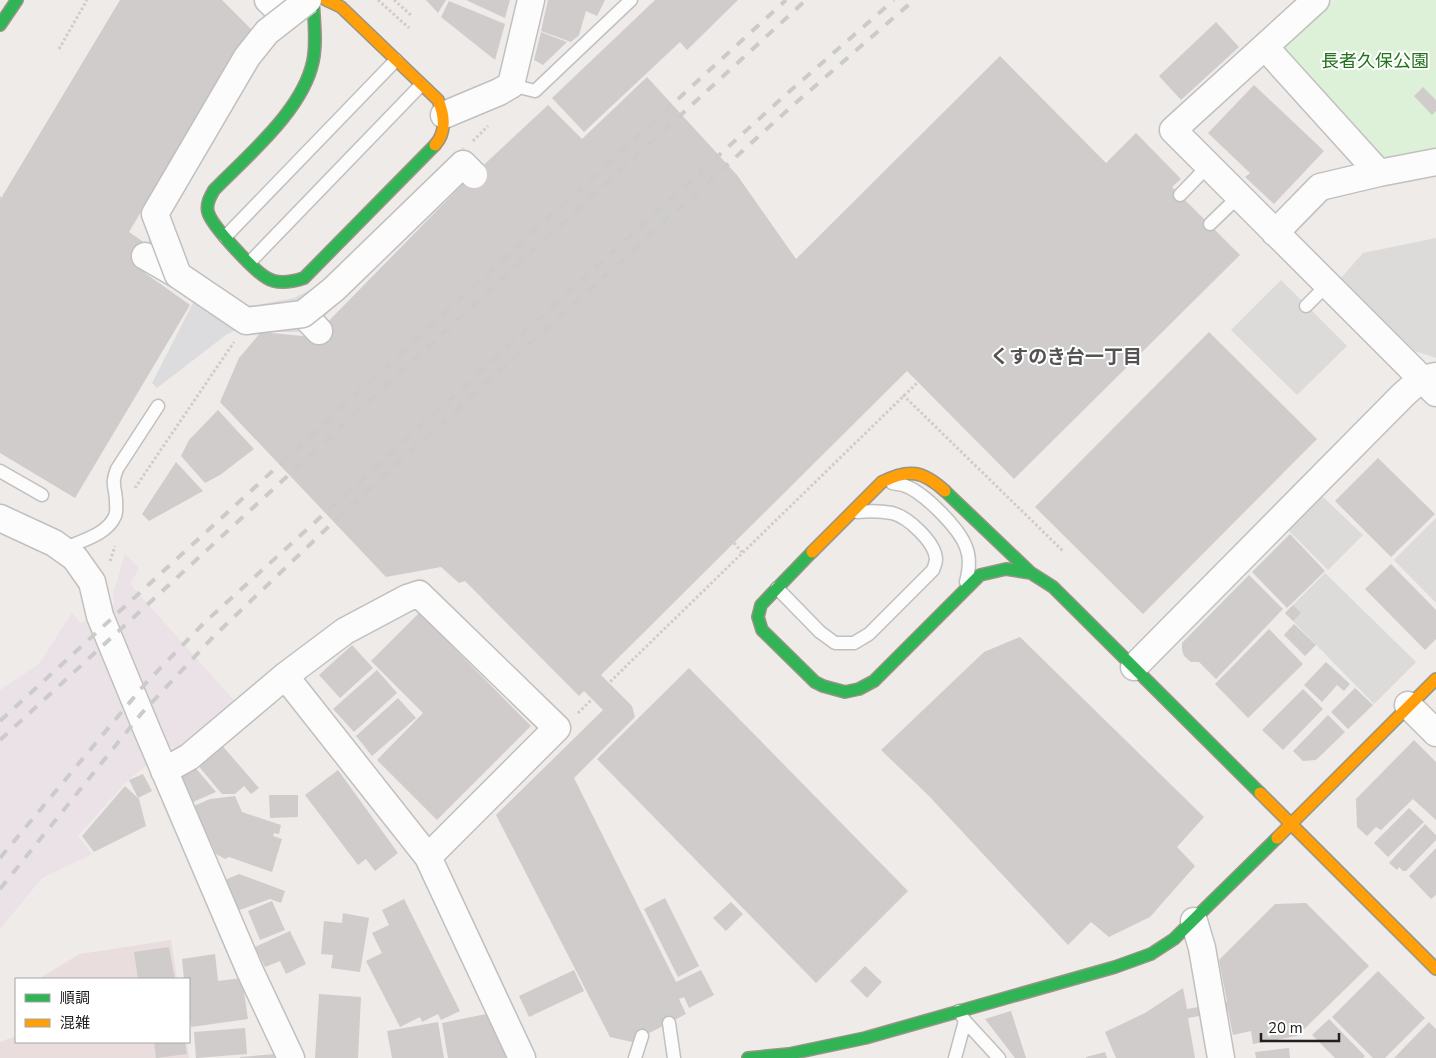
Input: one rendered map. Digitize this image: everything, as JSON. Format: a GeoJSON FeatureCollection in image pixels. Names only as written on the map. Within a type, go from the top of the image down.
{"type":"FeatureCollection","features":[{"type":"Feature","properties":{"kind":"street"},"geometry":{"type":"LineString","coordinates":[[0,24],[17,0]]}},
{"type":"Feature","properties":{"kind":"street"},"geometry":{"type":"LineString","coordinates":[[178,274],[156,214],[247,57],[268,32],[277,9],[308,0]]}},
{"type":"Feature","properties":{"kind":"street"},"geometry":{"type":"LineString","coordinates":[[313,0],[315,37],[313,63],[306,82],[281,119],[214,190],[208,200],[208,213],[214,225],[266,278],[278,283],[292,283],[304,278],[438,142],[443,129],[444,115],[438,100],[341,7],[326,0]]}},
{"type":"Feature","properties":{"kind":"street"},"geometry":{"type":"LineString","coordinates":[[444,115],[511,85],[531,0]]}},
{"type":"Feature","properties":{"kind":"street"},"geometry":{"type":"LineString","coordinates":[[1134,667],[1403,395],[1431,383],[1327,285],[1173,130],[1316,0]]}},
{"type":"Feature","properties":{"kind":"street"},"geometry":{"type":"LineString","coordinates":[[1265,48],[1379,173]]}},
{"type":"Feature","properties":{"kind":"street"},"geometry":{"type":"LineString","coordinates":[[1275,233],[1320,187],[1436,162]]}},
{"type":"Feature","properties":{"kind":"street"},"geometry":{"type":"LineString","coordinates":[[145,256],[178,274],[246,321],[311,322],[334,289],[463,164],[474,175]]}},
{"type":"Feature","properties":{"kind":"street"},"geometry":{"type":"LineString","coordinates":[[1031,573],[1016,569],[996,569],[980,575],[874,681],[862,689],[850,692],[836,691],[815,682],[762,630],[758,617],[761,605],[882,482],[893,476],[908,472],[921,474],[932,479],[1031,573],[1053,588],[1436,969]]}},
{"type":"Feature","properties":{"kind":"street"},"geometry":{"type":"LineString","coordinates":[[0,518],[63,549],[75,558],[92,582],[100,616],[164,771],[250,971],[291,1058]]}},
{"type":"Feature","properties":{"kind":"street"},"geometry":{"type":"LineString","coordinates":[[164,771],[189,757],[285,676],[346,631],[406,598],[419,594],[557,728],[428,857]]}},
{"type":"Feature","properties":{"kind":"street"},"geometry":{"type":"LineString","coordinates":[[285,676],[428,857],[522,1058]]}},
{"type":"Feature","properties":{"kind":"street"},"geometry":{"type":"LineString","coordinates":[[748,1058],[789,1054],[962,1016],[1133,962],[1151,954],[1174,939],[1194,921],[1436,679]]}},
{"type":"Feature","properties":{"kind":"street"},"geometry":{"type":"LineString","coordinates":[[1408,705],[1436,733]]}},
{"type":"Feature","properties":{"kind":"street"},"geometry":{"type":"LineString","coordinates":[[1194,921],[1202,948],[1221,1058]]}},
{"type":"Feature","properties":{"kind":"lane"},"geometry":{"type":"LineString","coordinates":[[511,85],[535,91],[631,0]]}},
{"type":"Feature","properties":{"kind":"lane"},"geometry":{"type":"LineString","coordinates":[[225,237],[396,60]]}},
{"type":"Feature","properties":{"kind":"lane"},"geometry":{"type":"LineString","coordinates":[[250,262],[421,84]]}},
{"type":"Feature","properties":{"kind":"lane"},"geometry":{"type":"LineString","coordinates":[[1180,195],[1208,166]]}},
{"type":"Feature","properties":{"kind":"lane"},"geometry":{"type":"LineString","coordinates":[[1210,224],[1239,196]]}},
{"type":"Feature","properties":{"kind":"lane"},"geometry":{"type":"LineString","coordinates":[[1306,306],[1327,285]]}},
{"type":"Feature","properties":{"kind":"lane"},"geometry":{"type":"LineString","coordinates":[[63,549],[97,534],[109,525],[116,514],[116,499],[112,480],[117,469],[158,406]]}},
{"type":"Feature","properties":{"kind":"lane"},"geometry":{"type":"LineString","coordinates":[[0,471],[42,495]]}},
{"type":"Feature","properties":{"kind":"lane"},"geometry":{"type":"LineString","coordinates":[[882,482],[904,485],[927,500],[954,525],[967,548],[970,570],[961,594]]}},
{"type":"Feature","properties":{"kind":"lane"},"geometry":{"type":"LineString","coordinates":[[777,588],[820,632],[835,643],[854,643],[869,634],[933,570],[936,560],[932,544],[910,522],[893,514],[869,511],[852,512]]}},
{"type":"Feature","properties":{"kind":"lane"},"geometry":{"type":"LineString","coordinates":[[955,1058],[962,1016]]}},
{"type":"Feature","properties":{"kind":"lane"},"geometry":{"type":"LineString","coordinates":[[962,1016],[999,1058]]}},
{"type":"Feature","properties":{"kind":"lane"},"geometry":{"type":"LineString","coordinates":[[668,1023],[674,1058]]}},
{"type":"Feature","properties":{"kind":"lane"},"geometry":{"type":"LineString","coordinates":[[635,1058],[642,1036]]}},
{"type":"Feature","properties":{"kind":"path"},"geometry":{"type":"LineString","coordinates":[[59,49],[87,0]]}},
{"type":"Feature","properties":{"kind":"path"},"geometry":{"type":"LineString","coordinates":[[378,0],[408,28]]}},
{"type":"Feature","properties":{"kind":"path"},"geometry":{"type":"LineString","coordinates":[[394,0],[412,16]]}},
{"type":"Feature","properties":{"kind":"path"},"geometry":{"type":"LineString","coordinates":[[134,489],[238,335]]}},
{"type":"Feature","properties":{"kind":"path"},"geometry":{"type":"LineString","coordinates":[[557,728],[571,720],[918,382]]}},
{"type":"Feature","properties":{"kind":"path"},"geometry":{"type":"LineString","coordinates":[[903,395],[1063,551]]}},
{"type":"Feature","properties":{"kind":"path"},"geometry":{"type":"LineString","coordinates":[[92,582],[105,577],[116,542]]}},
{"type":"Feature","properties":{"kind":"path"},"geometry":{"type":"LineString","coordinates":[[734,543],[742,552]]}},
{"type":"Feature","properties":{"kind":"shaded area"},"geometry":{"type":"Polygon","coordinates":[[[281,0],[275,37],[164,212],[165,275],[237,305],[256,305],[294,298],[329,278],[463,147],[479,164],[309,332],[280,332],[259,328],[243,328],[234,331],[226,335],[157,388],[152,383],[194,301],[150,272],[148,221],[141,214],[181,146],[281,0]]]}},
{"type":"Feature","properties":{"kind":"shaded area"},"geometry":{"type":"Polygon","coordinates":[[[1436,238],[1436,358],[1415,351],[1340,279],[1363,253],[1436,238]]]}},
{"type":"Feature","properties":{"kind":"shaded area"},"geometry":{"type":"Polygon","coordinates":[[[1281,280],[1347,346],[1297,395],[1231,330],[1281,280]]]}},
{"type":"Feature","properties":{"kind":"shaded area"},"geometry":{"type":"Polygon","coordinates":[[[1321,495],[1363,535],[1328,570],[1287,529],[1321,495]]]}},
{"type":"Feature","properties":{"kind":"shaded area"},"geometry":{"type":"Polygon","coordinates":[[[1436,518],[1436,603],[1394,560],[1436,518]]]}},
{"type":"Feature","properties":{"kind":"shaded area"},"geometry":{"type":"Polygon","coordinates":[[[125,554],[139,568],[130,584],[237,704],[181,751],[169,746],[124,784],[78,836],[92,854],[42,878],[0,929],[0,690],[39,664],[72,613],[80,623],[100,616],[114,604],[113,594],[125,554]]]}},
{"type":"Feature","properties":{"kind":"shaded area"},"geometry":{"type":"Polygon","coordinates":[[[1325,573],[1416,662],[1374,704],[1285,613],[1325,573]]]}},
{"type":"Feature","properties":{"kind":"shaded area"},"geometry":{"type":"Polygon","coordinates":[[[171,940],[177,978],[40,978],[80,954],[171,940]]]}},
{"type":"Feature","properties":{"kind":"shaded area"},"geometry":{"type":"Polygon","coordinates":[[[15,1036],[15,1043],[187,1043],[189,1058],[0,1058],[0,1042],[15,1036]]]}},
{"type":"Feature","properties":{"kind":"green space","name":"長者久保公園"},"geometry":{"type":"Polygon","coordinates":[[[1334,0],[1436,0],[1436,150],[1382,160],[1283,48],[1334,0]]]}},
{"type":"Feature","properties":{"kind":"building"},"geometry":{"type":"Polygon","coordinates":[[[120,0],[222,0],[253,31],[196,120],[129,232],[145,243],[145,273],[190,305],[75,498],[0,453],[0,200],[120,0]]]}},
{"type":"Feature","properties":{"kind":"building"},"geometry":{"type":"Polygon","coordinates":[[[426,0],[446,0],[438,13],[426,0]]]}},
{"type":"Feature","properties":{"kind":"building"},"geometry":{"type":"Polygon","coordinates":[[[466,0],[510,0],[505,18],[466,0]]]}},
{"type":"Feature","properties":{"kind":"building"},"geometry":{"type":"Polygon","coordinates":[[[548,0],[605,0],[597,16],[586,11],[579,35],[571,42],[541,31],[548,0]]]}},
{"type":"Feature","properties":{"kind":"building"},"geometry":{"type":"Polygon","coordinates":[[[655,0],[738,0],[687,50],[680,42],[584,132],[552,98],[655,0]]]}},
{"type":"Feature","properties":{"kind":"building"},"geometry":{"type":"Polygon","coordinates":[[[449,1],[505,24],[495,60],[441,17],[449,1]]]}},
{"type":"Feature","properties":{"kind":"building"},"geometry":{"type":"Polygon","coordinates":[[[1216,22],[1239,47],[1181,100],[1159,76],[1216,22]]]}},
{"type":"Feature","properties":{"kind":"building"},"geometry":{"type":"Polygon","coordinates":[[[541,32],[567,42],[543,65],[534,60],[541,32]]]}},
{"type":"Feature","properties":{"kind":"building"},"geometry":{"type":"Polygon","coordinates":[[[1000,56],[1106,163],[1136,133],[1181,179],[1172,187],[1240,255],[1014,479],[907,371],[601,675],[632,706],[635,717],[574,778],[676,982],[701,970],[714,995],[689,1008],[684,997],[679,999],[686,1014],[632,1042],[610,1037],[496,815],[603,710],[584,691],[579,696],[465,581],[459,583],[441,567],[386,577],[220,402],[239,358],[261,332],[313,337],[459,188],[548,105],[582,139],[647,77],[737,175],[796,259],[1000,56]]]}},
{"type":"Feature","properties":{"kind":"building"},"geometry":{"type":"Polygon","coordinates":[[[1254,85],[1324,151],[1274,204],[1245,177],[1250,173],[1208,133],[1254,85]]]}},
{"type":"Feature","properties":{"kind":"building"},"geometry":{"type":"Polygon","coordinates":[[[1423,87],[1436,100],[1436,111],[1432,115],[1414,96],[1423,87]]]}},
{"type":"Feature","properties":{"kind":"building"},"geometry":{"type":"Polygon","coordinates":[[[1209,332],[1317,439],[1143,614],[1035,507],[1209,332]]]}},
{"type":"Feature","properties":{"kind":"building"},"geometry":{"type":"Polygon","coordinates":[[[218,410],[254,449],[220,475],[205,483],[181,456],[189,440],[218,410]]]}},
{"type":"Feature","properties":{"kind":"building"},"geometry":{"type":"Polygon","coordinates":[[[1378,458],[1435,514],[1391,557],[1335,501],[1378,458]]]}},
{"type":"Feature","properties":{"kind":"building"},"geometry":{"type":"Polygon","coordinates":[[[176,462],[203,491],[149,521],[142,514],[176,462]]]}},
{"type":"Feature","properties":{"kind":"building"},"geometry":{"type":"Polygon","coordinates":[[[1290,534],[1325,571],[1287,608],[1252,572],[1290,534]]]}},
{"type":"Feature","properties":{"kind":"building"},"geometry":{"type":"Polygon","coordinates":[[[1391,564],[1436,610],[1436,639],[1425,650],[1365,589],[1391,564]]]}},
{"type":"Feature","properties":{"kind":"building"},"geometry":{"type":"Polygon","coordinates":[[[1249,575],[1283,609],[1216,679],[1199,662],[1191,662],[1184,656],[1182,643],[1249,575]]]}},
{"type":"Feature","properties":{"kind":"building"},"geometry":{"type":"Polygon","coordinates":[[[1293,605],[1301,613],[1293,621],[1285,613],[1293,605]]]}},
{"type":"Feature","properties":{"kind":"building"},"geometry":{"type":"Polygon","coordinates":[[[419,613],[531,726],[437,820],[377,760],[423,713],[371,661],[419,613]]]}},
{"type":"Feature","properties":{"kind":"building"},"geometry":{"type":"Polygon","coordinates":[[[1294,624],[1316,645],[1305,656],[1284,635],[1294,624]]]}},
{"type":"Feature","properties":{"kind":"building"},"geometry":{"type":"Polygon","coordinates":[[[1269,629],[1303,664],[1248,718],[1215,684],[1269,629]]]}},
{"type":"Feature","properties":{"kind":"building"},"geometry":{"type":"Polygon","coordinates":[[[1020,637],[1204,817],[1177,847],[1195,866],[1150,917],[1109,937],[1091,922],[1068,945],[928,795],[881,750],[984,652],[1020,637]]]}},
{"type":"Feature","properties":{"kind":"building"},"geometry":{"type":"Polygon","coordinates":[[[352,645],[373,668],[340,698],[319,675],[352,645]]]}},
{"type":"Feature","properties":{"kind":"building"},"geometry":{"type":"Polygon","coordinates":[[[1326,662],[1350,684],[1344,691],[1337,685],[1322,702],[1304,685],[1326,662]]]}},
{"type":"Feature","properties":{"kind":"building"},"geometry":{"type":"Polygon","coordinates":[[[689,668],[908,891],[816,983],[597,759],[689,668]]]}},
{"type":"Feature","properties":{"kind":"building"},"geometry":{"type":"Polygon","coordinates":[[[377,670],[397,693],[354,732],[333,709],[377,670]]]}},
{"type":"Feature","properties":{"kind":"building"},"geometry":{"type":"Polygon","coordinates":[[[1355,688],[1373,705],[1348,729],[1331,712],[1355,688]]]}},
{"type":"Feature","properties":{"kind":"building"},"geometry":{"type":"Polygon","coordinates":[[[1303,689],[1323,709],[1283,750],[1262,730],[1303,689]]]}},
{"type":"Feature","properties":{"kind":"building"},"geometry":{"type":"Polygon","coordinates":[[[398,698],[416,718],[372,756],[356,736],[398,698]]]}},
{"type":"Feature","properties":{"kind":"building"},"geometry":{"type":"Polygon","coordinates":[[[1328,715],[1345,732],[1316,760],[1303,761],[1293,751],[1328,715]]]}},
{"type":"Feature","properties":{"kind":"building"},"geometry":{"type":"Polygon","coordinates":[[[1414,740],[1436,762],[1436,820],[1413,799],[1381,830],[1376,827],[1367,836],[1357,827],[1356,799],[1414,740]]]}},
{"type":"Feature","properties":{"kind":"building"},"geometry":{"type":"Polygon","coordinates":[[[220,743],[259,788],[251,794],[244,786],[235,794],[222,794],[196,763],[220,743]]]}},
{"type":"Feature","properties":{"kind":"building"},"geometry":{"type":"Polygon","coordinates":[[[193,765],[216,792],[193,802],[181,776],[193,765]]]}},
{"type":"Feature","properties":{"kind":"building"},"geometry":{"type":"Polygon","coordinates":[[[338,770],[398,853],[375,871],[366,859],[358,865],[305,795],[338,770]]]}},
{"type":"Feature","properties":{"kind":"building"},"geometry":{"type":"Polygon","coordinates":[[[143,774],[152,791],[138,798],[129,780],[143,774]]]}},
{"type":"Feature","properties":{"kind":"building"},"geometry":{"type":"Polygon","coordinates":[[[125,786],[139,799],[146,826],[94,852],[82,836],[125,786]]]}},
{"type":"Feature","properties":{"kind":"building"},"geometry":{"type":"Polygon","coordinates":[[[269,795],[298,795],[298,817],[270,818],[269,795]]]}},
{"type":"Feature","properties":{"kind":"building"},"geometry":{"type":"Polygon","coordinates":[[[235,796],[242,812],[281,825],[279,834],[274,833],[273,836],[282,839],[272,872],[229,857],[225,859],[216,854],[194,806],[210,799],[235,796]]]}},
{"type":"Feature","properties":{"kind":"building"},"geometry":{"type":"Polygon","coordinates":[[[1409,808],[1424,822],[1388,857],[1374,843],[1409,808]]]}},
{"type":"Feature","properties":{"kind":"building"},"geometry":{"type":"Polygon","coordinates":[[[1425,824],[1436,835],[1436,840],[1406,871],[1399,867],[1397,870],[1389,863],[1425,824]]]}},
{"type":"Feature","properties":{"kind":"building"},"geometry":{"type":"Polygon","coordinates":[[[1436,848],[1436,895],[1431,899],[1409,876],[1436,848]]]}},
{"type":"Feature","properties":{"kind":"building"},"geometry":{"type":"Polygon","coordinates":[[[239,874],[285,891],[281,903],[270,899],[237,911],[225,880],[239,874]]]}},
{"type":"Feature","properties":{"kind":"building"},"geometry":{"type":"Polygon","coordinates":[[[665,898],[699,966],[678,977],[644,909],[665,898]]]}},
{"type":"Feature","properties":{"kind":"building"},"geometry":{"type":"Polygon","coordinates":[[[404,899],[460,1011],[441,1020],[438,1014],[422,1022],[420,1017],[400,1027],[366,961],[382,953],[372,933],[389,925],[382,910],[404,899]]]}},
{"type":"Feature","properties":{"kind":"building"},"geometry":{"type":"Polygon","coordinates":[[[272,901],[285,930],[260,940],[248,911],[272,901]]]}},
{"type":"Feature","properties":{"kind":"building"},"geometry":{"type":"Polygon","coordinates":[[[731,902],[743,914],[726,931],[713,918],[731,902]]]}},
{"type":"Feature","properties":{"kind":"building"},"geometry":{"type":"Polygon","coordinates":[[[1306,903],[1369,966],[1297,1036],[1253,1044],[1251,1031],[1233,1035],[1228,1011],[1188,1018],[1195,1058],[1116,1058],[1105,1032],[1145,1013],[1183,988],[1187,1009],[1227,1002],[1219,960],[1275,904],[1306,903]]]}},
{"type":"Feature","properties":{"kind":"building"},"geometry":{"type":"Polygon","coordinates":[[[343,913],[369,918],[360,972],[331,968],[333,955],[321,954],[324,921],[342,923],[343,913]]]}},
{"type":"Feature","properties":{"kind":"building"},"geometry":{"type":"Polygon","coordinates":[[[290,931],[306,964],[286,974],[280,961],[265,967],[255,947],[290,931]]]}},
{"type":"Feature","properties":{"kind":"building"},"geometry":{"type":"Polygon","coordinates":[[[169,947],[175,978],[138,978],[134,952],[169,947]]]}},
{"type":"Feature","properties":{"kind":"building"},"geometry":{"type":"Polygon","coordinates":[[[215,954],[218,981],[242,978],[248,1019],[191,1027],[190,978],[184,978],[182,959],[215,954]]]}},
{"type":"Feature","properties":{"kind":"building"},"geometry":{"type":"Polygon","coordinates":[[[865,966],[882,982],[867,998],[850,981],[865,966]]]}},
{"type":"Feature","properties":{"kind":"building"},"geometry":{"type":"Polygon","coordinates":[[[574,970],[584,991],[529,1017],[519,996],[574,970]]]}},
{"type":"Feature","properties":{"kind":"building"},"geometry":{"type":"Polygon","coordinates":[[[1378,971],[1425,1018],[1385,1058],[1373,1058],[1332,1017],[1378,971]]]}},
{"type":"Feature","properties":{"kind":"building"},"geometry":{"type":"Polygon","coordinates":[[[319,994],[361,997],[358,1058],[315,1058],[319,994]]]}},
{"type":"Feature","properties":{"kind":"building"},"geometry":{"type":"Polygon","coordinates":[[[1011,1011],[1026,1058],[1015,1058],[985,1019],[1011,1011]]]}},
{"type":"Feature","properties":{"kind":"building"},"geometry":{"type":"Polygon","coordinates":[[[486,1014],[509,1052],[507,1058],[448,1058],[442,1023],[486,1014]]]}},
{"type":"Feature","properties":{"kind":"building"},"geometry":{"type":"Polygon","coordinates":[[[1329,1019],[1365,1056],[1363,1058],[1335,1058],[1312,1035],[1329,1019]]]}},
{"type":"Feature","properties":{"kind":"building"},"geometry":{"type":"Polygon","coordinates":[[[438,1022],[444,1058],[392,1058],[387,1031],[438,1022]]]}},
{"type":"Feature","properties":{"kind":"building"},"geometry":{"type":"Polygon","coordinates":[[[1429,1022],[1436,1029],[1436,1058],[1394,1058],[1429,1022]]]}},
{"type":"Feature","properties":{"kind":"building"},"geometry":{"type":"Polygon","coordinates":[[[245,1028],[247,1054],[196,1058],[194,1032],[245,1028]]]}},
{"type":"Feature","properties":{"kind":"building"},"geometry":{"type":"Polygon","coordinates":[[[154,1043],[185,1043],[187,1054],[156,1058],[154,1043]]]}},
{"type":"Feature","properties":{"kind":"building"},"geometry":{"type":"Polygon","coordinates":[[[1289,1048],[1290,1058],[1256,1058],[1255,1052],[1289,1048]]]}},
{"type":"Feature","properties":{"kind":"building"},"geometry":{"type":"Polygon","coordinates":[[[1105,1052],[1107,1058],[1086,1058],[1086,1057],[1105,1052]]]}},
{"type":"Feature","properties":{"kind":"building"},"geometry":{"type":"Polygon","coordinates":[[[276,1054],[277,1058],[240,1058],[240,1057],[276,1054]]]}},
{"type":"Feature","properties":{"kind":"railway"},"geometry":{"type":"LineString","coordinates":[[0,721],[786,0]]}},
{"type":"Feature","properties":{"kind":"railway"},"geometry":{"type":"LineString","coordinates":[[0,740],[806,0]]}},
{"type":"Feature","properties":{"kind":"railway"},"geometry":{"type":"LineString","coordinates":[[0,858],[145,684],[205,622],[782,98],[894,0]]}},
{"type":"Feature","properties":{"kind":"railway"},"geometry":{"type":"LineString","coordinates":[[0,889],[141,714],[214,636],[345,511],[791,107],[914,0]]}},
{"type":"Feature","properties":{"kind":"traffic: fast"},"geometry":{"type":"LineString","coordinates":[[0,25],[17,0]]}},
{"type":"Feature","properties":{"kind":"traffic: fast"},"geometry":{"type":"LineString","coordinates":[[313,0],[315,31],[313,61],[298,97],[273,131],[214,190],[209,201],[208,212],[225,237],[253,267],[267,278],[280,282],[290,282],[304,278],[435,145]]}},
{"type":"Feature","properties":{"kind":"traffic: fast"},"geometry":{"type":"LineString","coordinates":[[945,491],[1031,573],[1053,587],[1260,793]]}},
{"type":"Feature","properties":{"kind":"traffic: fast"},"geometry":{"type":"LineString","coordinates":[[812,552],[761,605],[758,617],[762,630],[815,682],[845,692],[859,689],[874,681],[980,575],[1006,569],[1031,573]]}},
{"type":"Feature","properties":{"kind":"traffic: fast"},"geometry":{"type":"LineString","coordinates":[[748,1058],[789,1054],[865,1038],[1115,967],[1151,954],[1174,939],[1277,838]]}},
{"type":"Feature","properties":{"kind":"traffic: slow"},"geometry":{"type":"LineString","coordinates":[[326,0],[341,7],[438,100],[442,111],[443,129],[435,145]]}},
{"type":"Feature","properties":{"kind":"traffic: slow"},"geometry":{"type":"LineString","coordinates":[[812,552],[882,482],[908,473],[930,479],[945,491]]}},
{"type":"Feature","properties":{"kind":"traffic: slow"},"geometry":{"type":"LineString","coordinates":[[1277,838],[1436,679]]}},
{"type":"Feature","properties":{"kind":"traffic: slow"},"geometry":{"type":"LineString","coordinates":[[1260,793],[1436,969]]}},
{"type":"Feature","properties":{"kind":"district","name":"くすのき台一丁目"},"geometry":{"type":"Point","coordinates":[1066,357]}}]}
